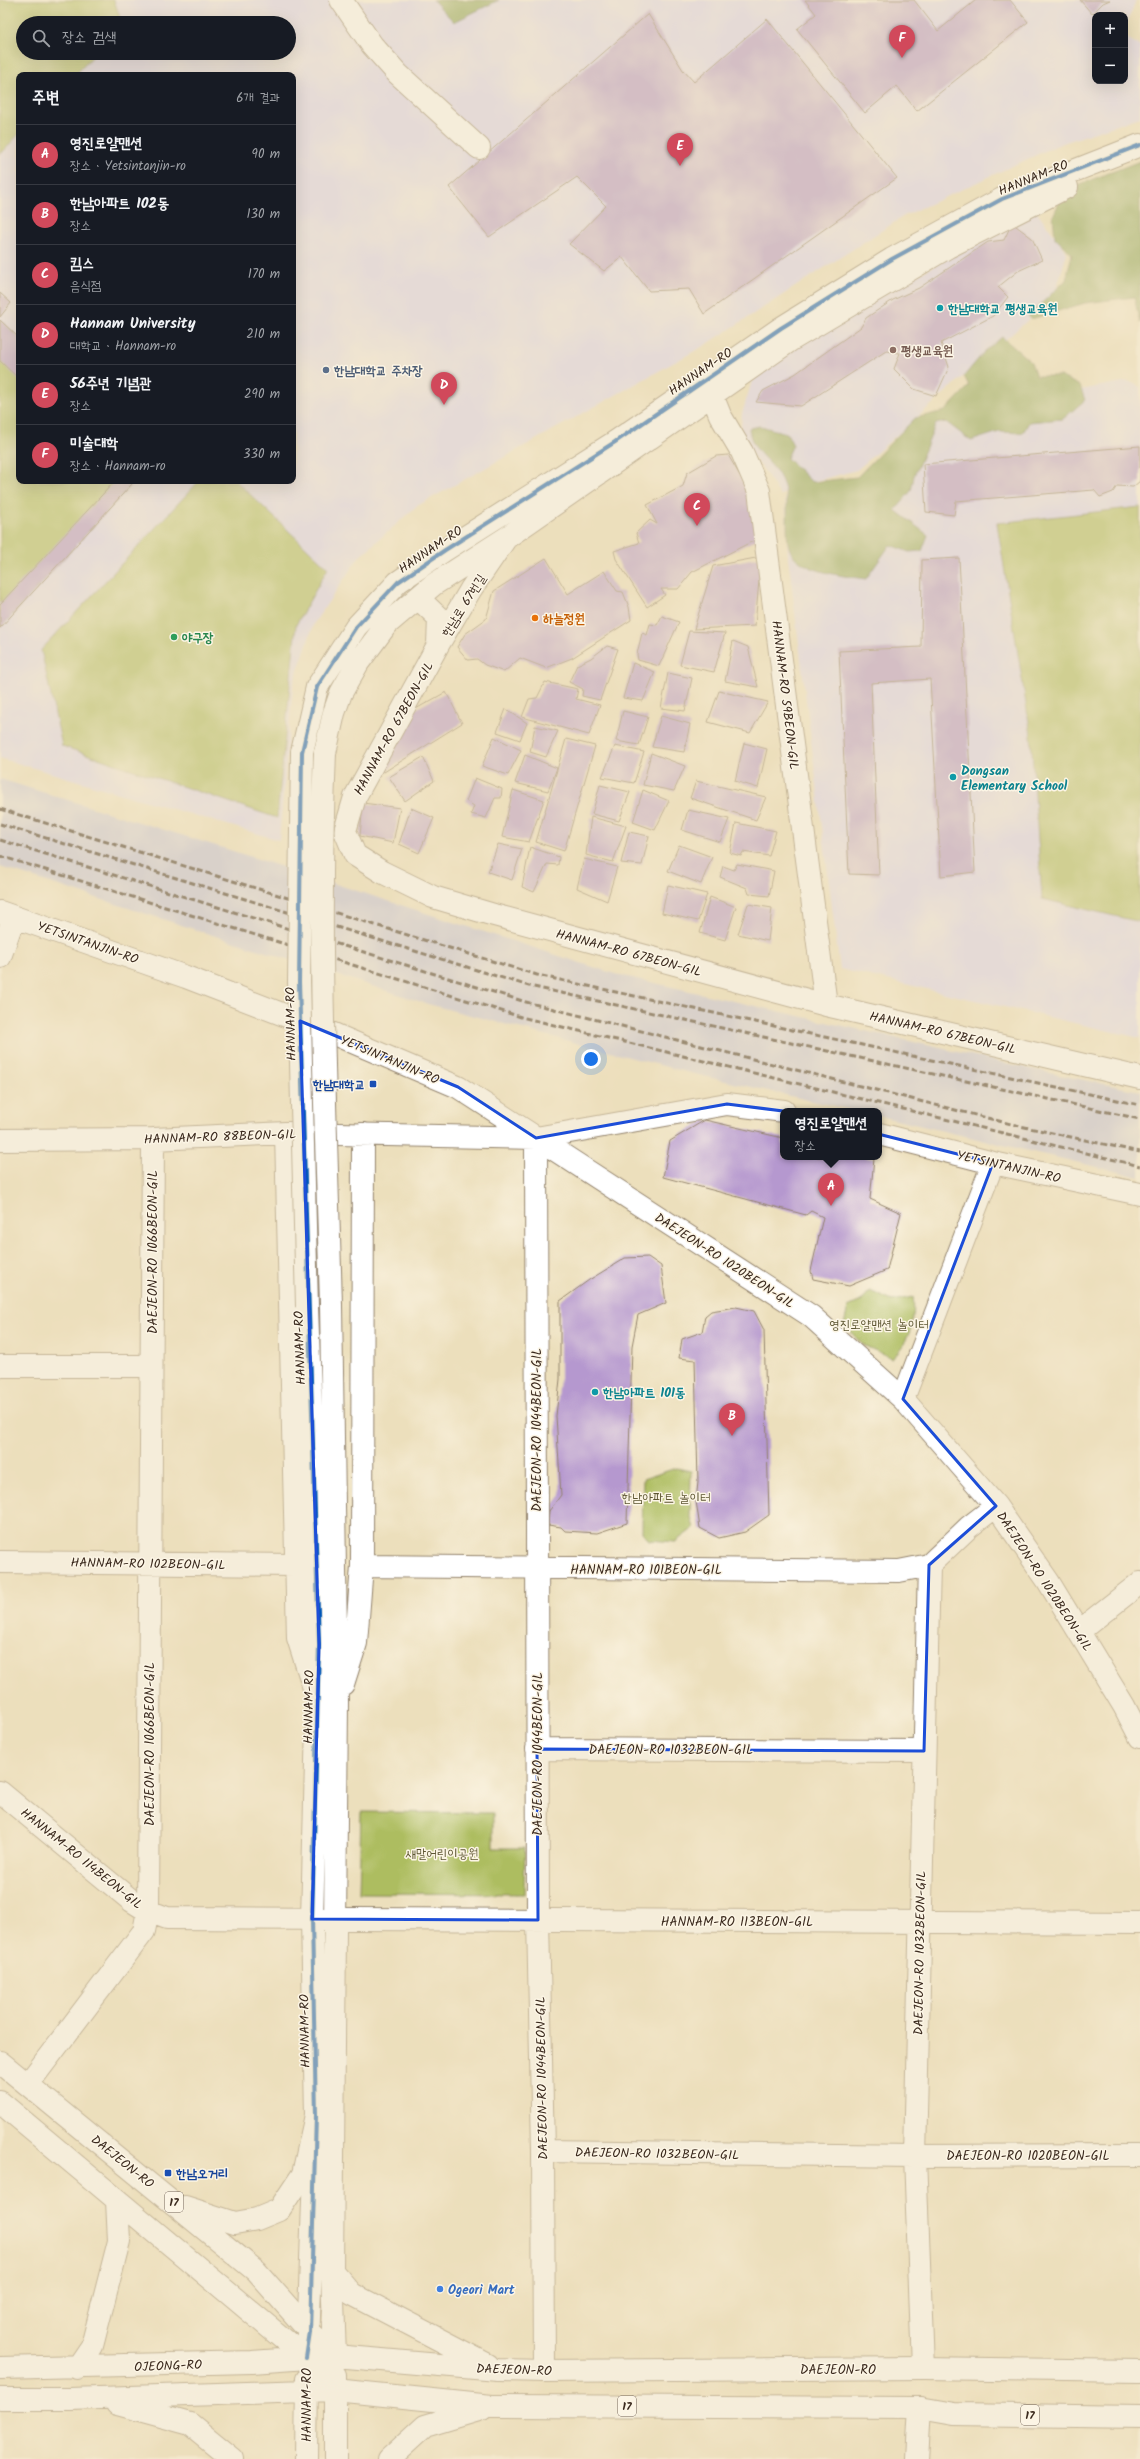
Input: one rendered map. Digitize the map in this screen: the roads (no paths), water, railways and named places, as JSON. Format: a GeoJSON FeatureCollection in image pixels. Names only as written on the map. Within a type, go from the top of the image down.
{"type":"FeatureCollection","features":[{"type":"Feature","properties":{"kind":"street"},"geometry":{"type":"LineString","coordinates":[[341,0],[372,45],[398,74],[479,148]]}},
{"type":"Feature","properties":{"kind":"street","name":"HANNAM-RO"},"geometry":{"type":"LineString","coordinates":[[306,2459],[308,2393],[306,2358],[310,2332],[316,2115],[312,1919],[328,1702],[319,1645],[307,1307],[299,982],[302,752],[317,687],[356,627],[398,582],[445,550],[615,442],[781,328],[892,259],[1002,199],[1140,145]]}},
{"type":"Feature","properties":{"kind":"street","name":"HANNAM-RO"},"geometry":{"type":"LineString","coordinates":[[335,2459],[335,2356],[332,2271],[335,1920],[328,1702],[331,1306],[322,972],[321,848],[325,753],[334,713],[341,693],[358,663],[387,624],[433,585],[506,538],[791,340],[948,247],[1062,189],[1140,160]]}},
{"type":"Feature","properties":{"kind":"street","name":"HANNAM-RO 59BEON-GIL"},"geometry":{"type":"LineString","coordinates":[[712,395],[720,415],[742,452],[759,492],[826,1006]]}},
{"type":"Feature","properties":{"kind":"street","name":"한남로 67번길"},"geometry":{"type":"LineString","coordinates":[[438,646],[471,590],[506,538]]}},
{"type":"Feature","properties":{"kind":"street","name":"한남로 67번길"},"geometry":{"type":"LineString","coordinates":[[418,598],[439,618],[438,646]]}},
{"type":"Feature","properties":{"kind":"street","name":"HANNAM-RO 67BEON-GIL"},"geometry":{"type":"LineString","coordinates":[[438,646],[355,797],[345,831],[354,855],[382,872],[434,897],[826,1006],[1140,1078]]}},
{"type":"Feature","properties":{"kind":"street"},"geometry":{"type":"LineString","coordinates":[[0,957],[7,914]]}},
{"type":"Feature","properties":{"kind":"street","name":"YETSINTANJIN-RO"},"geometry":{"type":"LineString","coordinates":[[7,914],[186,977],[336,1035],[458,1088],[536,1138]]}},
{"type":"Feature","properties":{"kind":"street"},"geometry":{"type":"LineString","coordinates":[[536,1138],[727,1104],[780,1111]]}},
{"type":"Feature","properties":{"kind":"street"},"geometry":{"type":"LineString","coordinates":[[286,1133],[298,1638],[328,1702]]}},
{"type":"Feature","properties":{"kind":"street","name":"HANNAM-RO 88BEON-GIL"},"geometry":{"type":"LineString","coordinates":[[0,1140],[153,1139],[286,1133],[536,1138]]}},
{"type":"Feature","properties":{"kind":"street"},"geometry":{"type":"LineString","coordinates":[[328,1702],[356,1642],[362,1566],[364,1134]]}},
{"type":"Feature","properties":{"kind":"street","name":"YETSINTANJIN-RO"},"geometry":{"type":"LineString","coordinates":[[882,1135],[993,1163],[1140,1194]]}},
{"type":"Feature","properties":{"kind":"street","name":"DAEJEON-RO 1020BEON-GIL"},"geometry":{"type":"LineString","coordinates":[[536,1138],[811,1316],[903,1399],[996,1506],[1048,1581],[1124,1706],[1140,1738]]}},
{"type":"Feature","properties":{"kind":"street","name":"DAEJEON-RO 1044BEON-GIL"},"geometry":{"type":"LineString","coordinates":[[536,1138],[538,1920],[543,2151],[544,2371]]}},
{"type":"Feature","properties":{"kind":"street","name":"DAEJEON-RO 1066BEON-GIL"},"geometry":{"type":"LineString","coordinates":[[28,2084],[144,1931],[148,1911],[153,1139]]}},
{"type":"Feature","properties":{"kind":"street"},"geometry":{"type":"LineString","coordinates":[[903,1399],[993,1163]]}},
{"type":"Feature","properties":{"kind":"street"},"geometry":{"type":"LineString","coordinates":[[0,1366],[151,1366]]}},
{"type":"Feature","properties":{"kind":"street"},"geometry":{"type":"LineString","coordinates":[[929,1565],[969,1527],[996,1506]]}},
{"type":"Feature","properties":{"kind":"street","name":"HANNAM-RO 102BEON-GIL"},"geometry":{"type":"LineString","coordinates":[[0,1562],[296,1565]]}},
{"type":"Feature","properties":{"kind":"street","name":"HANNAM-RO 101BEON-GIL"},"geometry":{"type":"LineString","coordinates":[[362,1566],[899,1571],[929,1565]]}},
{"type":"Feature","properties":{"kind":"street","name":"DAEJEON-RO 1032BEON-GIL"},"geometry":{"type":"LineString","coordinates":[[923,2368],[915,2156],[919,1922],[929,1565]]}},
{"type":"Feature","properties":{"kind":"street"},"geometry":{"type":"LineString","coordinates":[[1078,1631],[1140,1584]]}},
{"type":"Feature","properties":{"kind":"street","name":"DAEJEON-RO 1032BEON-GIL"},"geometry":{"type":"LineString","coordinates":[[537,1749],[924,1751]]}},
{"type":"Feature","properties":{"kind":"street","name":"HANNAM-RO 114BEON-GIL"},"geometry":{"type":"LineString","coordinates":[[0,1792],[132,1901],[148,1911],[167,1918],[335,1920]]}},
{"type":"Feature","properties":{"kind":"street","name":"HANNAM-RO 113BEON-GIL"},"geometry":{"type":"LineString","coordinates":[[335,1920],[1140,1923]]}},
{"type":"Feature","properties":{"kind":"street","name":"DAEJEON-RO"},"geometry":{"type":"LineString","coordinates":[[0,2062],[175,2203],[256,2271],[310,2332],[335,2356],[498,2370],[544,2371],[923,2368],[1140,2371]]}},
{"type":"Feature","properties":{"kind":"street"},"geometry":{"type":"LineString","coordinates":[[3,2110],[117,2201],[306,2358],[335,2390]]}},
{"type":"Feature","properties":{"kind":"street"},"geometry":{"type":"LineString","coordinates":[[175,2203],[235,2223],[257,2220],[279,2210],[303,2174],[316,2115]]}},
{"type":"Feature","properties":{"kind":"street","name":"DAEJEON-RO 1032BEON-GIL"},"geometry":{"type":"LineString","coordinates":[[543,2151],[915,2156]]}},
{"type":"Feature","properties":{"kind":"street","name":"DAEJEON-RO 1020BEON-GIL"},"geometry":{"type":"LineString","coordinates":[[915,2156],[1140,2155]]}},
{"type":"Feature","properties":{"kind":"street"},"geometry":{"type":"LineString","coordinates":[[77,2368],[92,2346],[119,2241],[117,2201]]}},
{"type":"Feature","properties":{"kind":"street"},"geometry":{"type":"LineString","coordinates":[[332,2271],[352,2294],[498,2370]]}},
{"type":"Feature","properties":{"kind":"street","name":"OJEONG-RO"},"geometry":{"type":"LineString","coordinates":[[0,2368],[77,2368],[252,2362],[335,2356]]}},
{"type":"Feature","properties":{"kind":"street"},"geometry":{"type":"LineString","coordinates":[[0,2399],[308,2393],[335,2390]]}},
{"type":"Feature","properties":{"kind":"street","name":"17"},"geometry":{"type":"LineString","coordinates":[[335,2390],[492,2406],[920,2408],[954,2414],[1140,2417]]}},
{"type":"Feature","properties":{"kind":"street"},"geometry":{"type":"LineString","coordinates":[[95,2398],[190,2424],[233,2459]]}},
{"type":"Feature","properties":{"kind":"street"},"geometry":{"type":"LineString","coordinates":[[389,2459],[425,2426],[492,2406]]}},
{"type":"Feature","properties":{"kind":"street"},"geometry":{"type":"LineString","coordinates":[[917,2459],[920,2408]]}},
{"type":"Feature","properties":{"kind":"railway"},"geometry":{"type":"LineString","coordinates":[[0,809],[537,975],[1140,1105]]}},
{"type":"Feature","properties":{"kind":"railway"},"geometry":{"type":"LineString","coordinates":[[0,824],[529,986],[1140,1119]]}},
{"type":"Feature","properties":{"kind":"railway"},"geometry":{"type":"LineString","coordinates":[[0,840],[526,1002],[1011,1124],[1140,1152]]}},
{"type":"Feature","properties":{"kind":"railway"},"geometry":{"type":"LineString","coordinates":[[0,856],[521,1017],[1140,1166]]}},
{"type":"Feature","properties":{"kind":"place","name":"미술대학"},"geometry":{"type":"Point","coordinates":[902,58]}},
{"type":"Feature","properties":{"kind":"place","name":"56주년 기념관"},"geometry":{"type":"Point","coordinates":[680,166]}},
{"type":"Feature","properties":{"kind":"place","name":"한남대학교 평생교육원"},"geometry":{"type":"Point","coordinates":[940,308]}},
{"type":"Feature","properties":{"kind":"place","name":"평생교육원"},"geometry":{"type":"Point","coordinates":[893,350]}},
{"type":"Feature","properties":{"kind":"place","name":"한남대학교 주차장"},"geometry":{"type":"Point","coordinates":[326,370]}},
{"type":"Feature","properties":{"kind":"place","name":"Hannam University"},"geometry":{"type":"Point","coordinates":[444,405]}},
{"type":"Feature","properties":{"kind":"place","name":"킴스"},"geometry":{"type":"Point","coordinates":[697,526]}},
{"type":"Feature","properties":{"kind":"place","name":"하늘정원"},"geometry":{"type":"Point","coordinates":[535,618]}},
{"type":"Feature","properties":{"kind":"place","name":"야구장"},"geometry":{"type":"Point","coordinates":[174,637]}},
{"type":"Feature","properties":{"kind":"place","name":"Dongsan Elementary School"},"geometry":{"type":"Point","coordinates":[953,777]}},
{"type":"Feature","properties":{"kind":"place","name":"한남대학교"},"geometry":{"type":"Point","coordinates":[373,1084]}},
{"type":"Feature","properties":{"kind":"place","name":"영진로얄맨션"},"geometry":{"type":"Point","coordinates":[831,1206]}},
{"type":"Feature","properties":{"kind":"place","name":"한남아파트 101동"},"geometry":{"type":"Point","coordinates":[595,1392]}},
{"type":"Feature","properties":{"kind":"place","name":"한남아파트 102동"},"geometry":{"type":"Point","coordinates":[732,1436]}},
{"type":"Feature","properties":{"kind":"place","name":"한남오거리"},"geometry":{"type":"Point","coordinates":[168,2173]}},
{"type":"Feature","properties":{"kind":"place","name":"Ogeori Mart"},"geometry":{"type":"Point","coordinates":[440,2289]}},
{"type":"Feature","properties":{"kind":"park label","name":"영진로얄맨션 놀이터"},"geometry":{"type":"Point","coordinates":[879,1324]}},
{"type":"Feature","properties":{"kind":"park label","name":"한남아파트 놀이터"},"geometry":{"type":"Point","coordinates":[666,1497]}},
{"type":"Feature","properties":{"kind":"park label","name":"새말어린이공원"},"geometry":{"type":"Point","coordinates":[442,1853]}}]}
